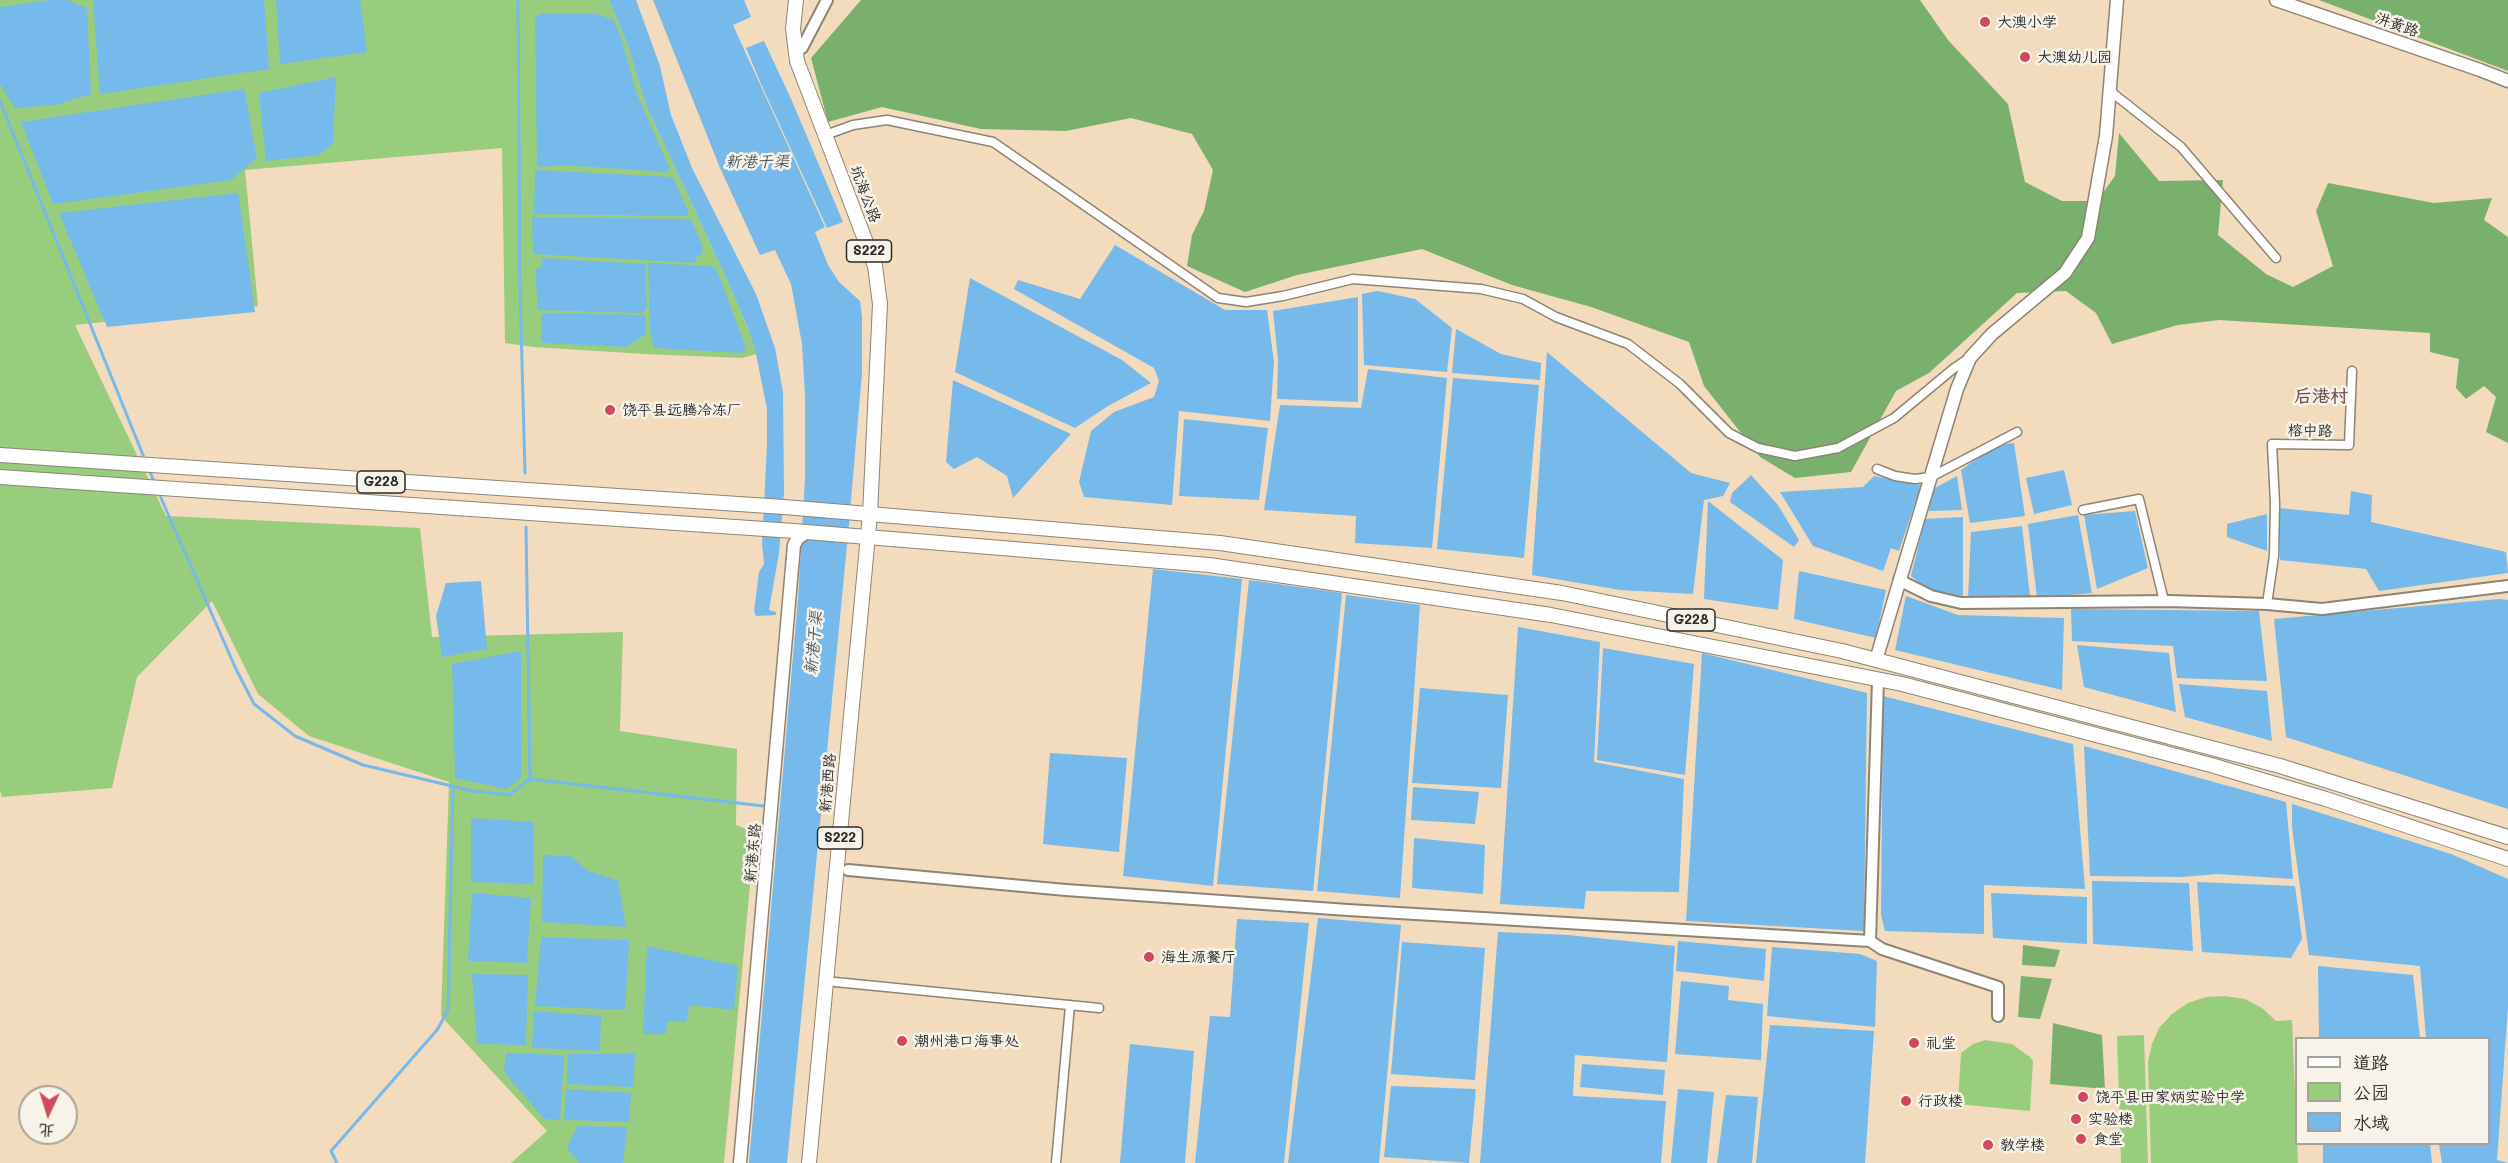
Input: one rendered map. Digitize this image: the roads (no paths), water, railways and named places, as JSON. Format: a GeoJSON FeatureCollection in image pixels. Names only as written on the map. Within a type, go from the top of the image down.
{"type":"FeatureCollection","features":[{"type":"Feature","properties":{"kind":"main road","name":"坑海公路"},"geometry":{"type":"LineString","coordinates":[[796,0],[793,29],[797,61],[875,266],[880,304],[870,514]]}},
{"type":"Feature","properties":{"kind":"main road"},"geometry":{"type":"LineString","coordinates":[[1875,660],[1957,389],[1970,358],[1992,334],[2065,273],[2088,238],[2106,136],[2117,0]]}},
{"type":"Feature","properties":{"kind":"main road","name":"汫黄路"},"geometry":{"type":"LineString","coordinates":[[2276,0],[2508,81]]}},
{"type":"Feature","properties":{"kind":"main road","name":"G228"},"geometry":{"type":"LineString","coordinates":[[0,455],[790,507],[1232,545],[1562,593],[1842,651],[2280,766],[2508,837]]}},
{"type":"Feature","properties":{"kind":"main road","name":"G228"},"geometry":{"type":"LineString","coordinates":[[0,477],[760,529],[795,536],[862,536],[1209,565],[1551,615],[1902,684],[2211,765],[2326,799],[2508,859]]}},
{"type":"Feature","properties":{"kind":"main road"},"geometry":{"type":"LineString","coordinates":[[503,512],[504,489]]}},
{"type":"Feature","properties":{"kind":"main road","name":"新港西路"},"geometry":{"type":"LineString","coordinates":[[809,1163],[862,536],[870,514]]}},
{"type":"Feature","properties":{"kind":"main road","name":"新港东路"},"geometry":{"type":"LineString","coordinates":[[740,1163],[795,536]]}},
{"type":"Feature","properties":{"kind":"main road"},"geometry":{"type":"LineString","coordinates":[[1837,671],[1842,651]]}},
{"type":"Feature","properties":{"kind":"main road"},"geometry":{"type":"LineString","coordinates":[[1902,684],[1906,668]]}},
{"type":"Feature","properties":{"kind":"street"},"geometry":{"type":"LineString","coordinates":[[802,48],[827,0]]}},
{"type":"Feature","properties":{"kind":"street"},"geometry":{"type":"LineString","coordinates":[[2110,91],[2181,147],[2276,258]]}},
{"type":"Feature","properties":{"kind":"street"},"geometry":{"type":"LineString","coordinates":[[831,133],[854,125],[887,120],[993,142],[1218,298],[1246,302],[1284,296],[1353,279],[1481,289],[1523,299],[1556,316],[1628,344],[1680,384],[1730,433],[1758,448],[1795,456],[1838,448],[1894,418],[1953,369],[1970,358]]}},
{"type":"Feature","properties":{"kind":"street","name":"榕中路"},"geometry":{"type":"LineString","coordinates":[[2267,604],[2274,556],[2275,503],[2272,444],[2349,445],[2352,371]]}},
{"type":"Feature","properties":{"kind":"street"},"geometry":{"type":"LineString","coordinates":[[1877,469],[1895,476],[1915,479],[1931,477],[2017,432]]}},
{"type":"Feature","properties":{"kind":"street"},"geometry":{"type":"LineString","coordinates":[[2083,510],[2139,499],[2164,601]]}},
{"type":"Feature","properties":{"kind":"street"},"geometry":{"type":"LineString","coordinates":[[1899,580],[1931,596],[1960,603],[2164,601],[2267,604],[2322,609],[2508,586]]}},
{"type":"Feature","properties":{"kind":"street"},"geometry":{"type":"LineString","coordinates":[[1870,941],[1878,680]]}},
{"type":"Feature","properties":{"kind":"street"},"geometry":{"type":"LineString","coordinates":[[848,870],[1066,890],[1348,910],[1870,941],[1882,949],[1998,987],[1998,1016]]}},
{"type":"Feature","properties":{"kind":"street"},"geometry":{"type":"LineString","coordinates":[[835,982],[1099,1008]]}},
{"type":"Feature","properties":{"kind":"street"},"geometry":{"type":"LineString","coordinates":[[1056,1163],[1070,1005]]}},
{"type":"Feature","properties":{"kind":"water"},"geometry":{"type":"Polygon","coordinates":[[[67,0],[87,8],[91,94],[55,105],[15,108],[0,84],[0,7],[67,0]]]}},
{"type":"Feature","properties":{"kind":"water"},"geometry":{"type":"Polygon","coordinates":[[[93,0],[264,0],[269,69],[100,94],[93,0]]]}},
{"type":"Feature","properties":{"kind":"water"},"geometry":{"type":"Polygon","coordinates":[[[276,0],[360,0],[367,52],[280,64],[276,0]]]}},
{"type":"Feature","properties":{"kind":"water"},"geometry":{"type":"Polygon","coordinates":[[[609,0],[636,0],[660,66],[671,115],[692,168],[756,294],[775,348],[783,392],[784,493],[779,553],[769,610],[776,612],[776,615],[756,616],[754,611],[759,572],[764,564],[762,544],[767,445],[767,409],[756,354],[748,328],[723,271],[646,105],[627,44],[609,0]]]}},
{"type":"Feature","properties":{"kind":"water","name":"新港干渠"},"geometry":{"type":"Polygon","coordinates":[[[653,0],[744,0],[751,17],[733,25],[825,227],[815,232],[828,265],[839,282],[860,301],[862,317],[862,373],[848,535],[787,1163],[749,1163],[798,599],[805,479],[805,395],[802,344],[791,284],[775,250],[760,255],[720,168],[653,0]]]}},
{"type":"Feature","properties":{"kind":"water"},"geometry":{"type":"Polygon","coordinates":[[[540,13],[597,14],[613,20],[620,34],[637,94],[670,169],[666,172],[563,165],[542,167],[537,164],[535,19],[540,13]]]}},
{"type":"Feature","properties":{"kind":"water"},"geometry":{"type":"Polygon","coordinates":[[[764,41],[843,222],[827,228],[761,84],[746,48],[764,41]]]}},
{"type":"Feature","properties":{"kind":"water"},"geometry":{"type":"Polygon","coordinates":[[[336,77],[333,143],[319,155],[266,161],[259,93],[336,77]]]}},
{"type":"Feature","properties":{"kind":"water"},"geometry":{"type":"Polygon","coordinates":[[[244,89],[257,158],[231,180],[53,204],[21,122],[244,89]]]}},
{"type":"Feature","properties":{"kind":"water"},"geometry":{"type":"Polygon","coordinates":[[[535,170],[673,177],[689,214],[686,216],[534,214],[535,170]]]}},
{"type":"Feature","properties":{"kind":"water"},"geometry":{"type":"Polygon","coordinates":[[[238,193],[255,312],[107,327],[59,213],[238,193]]]}},
{"type":"Feature","properties":{"kind":"water"},"geometry":{"type":"Polygon","coordinates":[[[532,217],[691,219],[703,248],[701,255],[697,255],[696,263],[533,254],[532,217]]]}},
{"type":"Feature","properties":{"kind":"water"},"geometry":{"type":"Polygon","coordinates":[[[1115,245],[1225,310],[1267,310],[1274,362],[1270,421],[1179,411],[1172,505],[1084,497],[1079,482],[1091,431],[1114,412],[1154,397],[1159,381],[1154,368],[1014,289],[1018,280],[1080,299],[1115,245]]]}},
{"type":"Feature","properties":{"kind":"water"},"geometry":{"type":"Polygon","coordinates":[[[542,258],[645,264],[647,307],[642,313],[538,310],[535,268],[542,267],[542,258]]]}},
{"type":"Feature","properties":{"kind":"water"},"geometry":{"type":"Polygon","coordinates":[[[648,263],[711,266],[717,270],[746,348],[742,353],[654,348],[650,330],[648,263]]]}},
{"type":"Feature","properties":{"kind":"water"},"geometry":{"type":"Polygon","coordinates":[[[970,278],[1122,360],[1151,383],[1108,406],[1075,428],[955,372],[970,278]]]}},
{"type":"Feature","properties":{"kind":"water"},"geometry":{"type":"Polygon","coordinates":[[[1378,291],[1415,299],[1452,328],[1447,372],[1364,365],[1362,294],[1378,291]]]}},
{"type":"Feature","properties":{"kind":"water"},"geometry":{"type":"Polygon","coordinates":[[[1358,297],[1358,402],[1277,399],[1278,360],[1273,311],[1358,297]]]}},
{"type":"Feature","properties":{"kind":"water"},"geometry":{"type":"Polygon","coordinates":[[[543,313],[643,315],[646,317],[646,334],[627,347],[543,343],[541,316],[543,313]]]}},
{"type":"Feature","properties":{"kind":"water"},"geometry":{"type":"Polygon","coordinates":[[[1456,329],[1501,354],[1541,363],[1540,380],[1452,373],[1456,329]]]}},
{"type":"Feature","properties":{"kind":"water"},"geometry":{"type":"Polygon","coordinates":[[[1547,352],[1691,473],[1730,483],[1723,496],[1704,500],[1693,594],[1620,590],[1532,575],[1547,352]]]}},
{"type":"Feature","properties":{"kind":"water"},"geometry":{"type":"Polygon","coordinates":[[[1368,369],[1447,378],[1432,548],[1355,543],[1356,516],[1264,510],[1280,405],[1361,408],[1368,369]]]}},
{"type":"Feature","properties":{"kind":"water"},"geometry":{"type":"Polygon","coordinates":[[[1453,378],[1539,385],[1524,558],[1437,549],[1453,378]]]}},
{"type":"Feature","properties":{"kind":"water"},"geometry":{"type":"Polygon","coordinates":[[[953,380],[1071,434],[1013,498],[1007,476],[977,457],[954,469],[946,462],[953,380]]]}},
{"type":"Feature","properties":{"kind":"water"},"geometry":{"type":"Polygon","coordinates":[[[1184,419],[1268,428],[1259,500],[1179,496],[1184,419]]]}},
{"type":"Feature","properties":{"kind":"water"},"geometry":{"type":"Polygon","coordinates":[[[2014,443],[2025,516],[1970,523],[1961,470],[1996,445],[2014,443]]]}},
{"type":"Feature","properties":{"kind":"water"},"geometry":{"type":"Polygon","coordinates":[[[2064,470],[2072,505],[2034,514],[2026,478],[2064,470]]]}},
{"type":"Feature","properties":{"kind":"water"},"geometry":{"type":"Polygon","coordinates":[[[1751,475],[1778,505],[1799,540],[1794,547],[1730,502],[1732,493],[1751,475]]]}},
{"type":"Feature","properties":{"kind":"water"},"geometry":{"type":"Polygon","coordinates":[[[1874,476],[1921,485],[1899,551],[1891,548],[1883,571],[1813,546],[1780,492],[1863,487],[1874,476]]]}},
{"type":"Feature","properties":{"kind":"water"},"geometry":{"type":"Polygon","coordinates":[[[1957,476],[1962,510],[1929,511],[1933,489],[1957,476]]]}},
{"type":"Feature","properties":{"kind":"water"},"geometry":{"type":"Polygon","coordinates":[[[2351,491],[2372,495],[2371,522],[2506,552],[2508,573],[2379,591],[2366,569],[2280,560],[2279,508],[2349,515],[2351,491]]]}},
{"type":"Feature","properties":{"kind":"water"},"geometry":{"type":"Polygon","coordinates":[[[1708,501],[1783,560],[1778,610],[1704,599],[1708,501]]]}},
{"type":"Feature","properties":{"kind":"water"},"geometry":{"type":"Polygon","coordinates":[[[2135,511],[2148,568],[2097,589],[2084,515],[2135,511]]]}},
{"type":"Feature","properties":{"kind":"water"},"geometry":{"type":"Polygon","coordinates":[[[2267,514],[2267,551],[2227,537],[2227,524],[2267,514]]]}},
{"type":"Feature","properties":{"kind":"water"},"geometry":{"type":"Polygon","coordinates":[[[2078,515],[2092,593],[2037,598],[2028,524],[2078,515]]]}},
{"type":"Feature","properties":{"kind":"water"},"geometry":{"type":"Polygon","coordinates":[[[1963,517],[1963,596],[1929,591],[1911,576],[1925,519],[1963,517]]]}},
{"type":"Feature","properties":{"kind":"water"},"geometry":{"type":"Polygon","coordinates":[[[2022,526],[2030,596],[1968,598],[1971,532],[2022,526]]]}},
{"type":"Feature","properties":{"kind":"water"},"geometry":{"type":"Polygon","coordinates":[[[1153,569],[1242,579],[1213,886],[1123,876],[1153,569]]]}},
{"type":"Feature","properties":{"kind":"water"},"geometry":{"type":"Polygon","coordinates":[[[1799,571],[1886,590],[1876,638],[1794,619],[1799,571]]]}},
{"type":"Feature","properties":{"kind":"water"},"geometry":{"type":"Polygon","coordinates":[[[1249,580],[1342,593],[1313,891],[1217,884],[1249,580]]]}},
{"type":"Feature","properties":{"kind":"water"},"geometry":{"type":"Polygon","coordinates":[[[481,581],[487,649],[442,657],[436,616],[446,583],[481,581]]]}},
{"type":"Feature","properties":{"kind":"water"},"geometry":{"type":"Polygon","coordinates":[[[1346,595],[1420,605],[1400,898],[1317,891],[1346,595]]]}},
{"type":"Feature","properties":{"kind":"water"},"geometry":{"type":"Polygon","coordinates":[[[1906,596],[1958,615],[2064,618],[2062,690],[1895,650],[1906,596]]]}},
{"type":"Feature","properties":{"kind":"water"},"geometry":{"type":"Polygon","coordinates":[[[2508,600],[2508,809],[2286,737],[2274,619],[2508,600]]]}},
{"type":"Feature","properties":{"kind":"water"},"geometry":{"type":"Polygon","coordinates":[[[2071,609],[2259,611],[2267,681],[2177,678],[2173,646],[2072,641],[2071,609]]]}},
{"type":"Feature","properties":{"kind":"water"},"geometry":{"type":"Polygon","coordinates":[[[1518,627],[1600,642],[1594,762],[1684,779],[1679,892],[1586,891],[1584,909],[1500,904],[1518,627]]]}},
{"type":"Feature","properties":{"kind":"water"},"geometry":{"type":"Polygon","coordinates":[[[2077,645],[2169,653],[2176,712],[2084,687],[2077,645]]]}},
{"type":"Feature","properties":{"kind":"water"},"geometry":{"type":"Polygon","coordinates":[[[1603,648],[1694,664],[1685,775],[1597,760],[1603,648]]]}},
{"type":"Feature","properties":{"kind":"water"},"geometry":{"type":"Polygon","coordinates":[[[521,651],[521,778],[506,789],[455,778],[452,664],[521,651]]]}},
{"type":"Feature","properties":{"kind":"water"},"geometry":{"type":"Polygon","coordinates":[[[1702,653],[1867,693],[1864,931],[1686,921],[1702,653]]]}},
{"type":"Feature","properties":{"kind":"water"},"geometry":{"type":"Polygon","coordinates":[[[2179,684],[2267,691],[2272,741],[2185,717],[2179,684]]]}},
{"type":"Feature","properties":{"kind":"water"},"geometry":{"type":"Polygon","coordinates":[[[1420,688],[1508,695],[1501,788],[1412,783],[1420,688]]]}},
{"type":"Feature","properties":{"kind":"water"},"geometry":{"type":"Polygon","coordinates":[[[1883,696],[2073,744],[2085,889],[1984,885],[1984,934],[1885,931],[1881,915],[1883,696]]]}},
{"type":"Feature","properties":{"kind":"water"},"geometry":{"type":"Polygon","coordinates":[[[2084,746],[2286,802],[2293,879],[2217,874],[2182,877],[2090,876],[2084,746]]]}},
{"type":"Feature","properties":{"kind":"water"},"geometry":{"type":"Polygon","coordinates":[[[1050,753],[1127,758],[1119,852],[1043,844],[1050,753]]]}},
{"type":"Feature","properties":{"kind":"water"},"geometry":{"type":"Polygon","coordinates":[[[1413,787],[1479,792],[1475,824],[1411,820],[1413,787]]]}},
{"type":"Feature","properties":{"kind":"water"},"geometry":{"type":"Polygon","coordinates":[[[2292,804],[2451,854],[2508,879],[2508,1007],[2497,1160],[2508,1163],[2442,1163],[2439,1145],[2490,1145],[2490,1037],[2426,1037],[2420,966],[2309,955],[2292,827],[2292,804]]]}},
{"type":"Feature","properties":{"kind":"water"},"geometry":{"type":"Polygon","coordinates":[[[471,818],[534,822],[533,884],[471,882],[471,818]]]}},
{"type":"Feature","properties":{"kind":"water"},"geometry":{"type":"Polygon","coordinates":[[[1414,838],[1485,845],[1483,894],[1412,888],[1414,838]]]}},
{"type":"Feature","properties":{"kind":"water"},"geometry":{"type":"Polygon","coordinates":[[[543,855],[570,856],[589,871],[618,881],[626,927],[542,922],[543,855]]]}},
{"type":"Feature","properties":{"kind":"water"},"geometry":{"type":"Polygon","coordinates":[[[2092,881],[2189,883],[2193,951],[2093,944],[2092,881]]]}},
{"type":"Feature","properties":{"kind":"water"},"geometry":{"type":"Polygon","coordinates":[[[2197,882],[2295,886],[2302,939],[2291,958],[2202,952],[2197,882]]]}},
{"type":"Feature","properties":{"kind":"water"},"geometry":{"type":"Polygon","coordinates":[[[472,893],[531,898],[527,963],[468,961],[472,893]]]}},
{"type":"Feature","properties":{"kind":"water"},"geometry":{"type":"Polygon","coordinates":[[[1991,893],[2087,897],[2087,944],[1993,938],[1991,893]]]}},
{"type":"Feature","properties":{"kind":"water"},"geometry":{"type":"Polygon","coordinates":[[[1318,918],[1401,925],[1379,1163],[1288,1163],[1318,918]]]}},
{"type":"Feature","properties":{"kind":"water"},"geometry":{"type":"Polygon","coordinates":[[[1237,919],[1309,923],[1284,1163],[1195,1163],[1210,1016],[1230,1017],[1237,919]]]}},
{"type":"Feature","properties":{"kind":"water"},"geometry":{"type":"Polygon","coordinates":[[[1498,932],[1568,935],[1675,946],[1667,1062],[1575,1055],[1573,1096],[1666,1101],[1661,1163],[1480,1163],[1498,932]]]}},
{"type":"Feature","properties":{"kind":"water"},"geometry":{"type":"Polygon","coordinates":[[[541,937],[629,940],[625,1010],[535,1006],[541,937]]]}},
{"type":"Feature","properties":{"kind":"water"},"geometry":{"type":"Polygon","coordinates":[[[1678,941],[1766,949],[1764,981],[1676,971],[1678,941]]]}},
{"type":"Feature","properties":{"kind":"water"},"geometry":{"type":"Polygon","coordinates":[[[1402,942],[1485,948],[1475,1080],[1391,1074],[1402,942]]]}},
{"type":"Feature","properties":{"kind":"water"},"geometry":{"type":"Polygon","coordinates":[[[647,946],[738,966],[734,1010],[690,1005],[686,1022],[667,1022],[666,1034],[643,1034],[647,946]]]}},
{"type":"Feature","properties":{"kind":"water"},"geometry":{"type":"Polygon","coordinates":[[[1772,947],[1860,954],[1877,961],[1875,1027],[1767,1016],[1772,947]]]}},
{"type":"Feature","properties":{"kind":"water"},"geometry":{"type":"Polygon","coordinates":[[[2318,966],[2413,975],[2420,1037],[2319,1037],[2318,966]]]}},
{"type":"Feature","properties":{"kind":"water"},"geometry":{"type":"Polygon","coordinates":[[[472,974],[528,975],[526,1045],[477,1044],[472,974]]]}},
{"type":"Feature","properties":{"kind":"water"},"geometry":{"type":"Polygon","coordinates":[[[1681,981],[1729,986],[1728,1000],[1763,1004],[1761,1060],[1675,1054],[1681,981]]]}},
{"type":"Feature","properties":{"kind":"water"},"geometry":{"type":"Polygon","coordinates":[[[534,1011],[601,1016],[600,1051],[532,1048],[534,1011]]]}},
{"type":"Feature","properties":{"kind":"water"},"geometry":{"type":"Polygon","coordinates":[[[1770,1025],[1874,1031],[1865,1163],[1756,1163],[1770,1025]]]}},
{"type":"Feature","properties":{"kind":"water"},"geometry":{"type":"Polygon","coordinates":[[[1130,1044],[1194,1051],[1185,1163],[1120,1163],[1130,1044]]]}},
{"type":"Feature","properties":{"kind":"water"},"geometry":{"type":"Polygon","coordinates":[[[506,1053],[564,1055],[560,1120],[544,1119],[504,1072],[506,1053]]]}},
{"type":"Feature","properties":{"kind":"water"},"geometry":{"type":"Polygon","coordinates":[[[568,1054],[635,1054],[633,1087],[567,1084],[568,1054]]]}},
{"type":"Feature","properties":{"kind":"water"},"geometry":{"type":"Polygon","coordinates":[[[1582,1064],[1665,1070],[1663,1095],[1580,1087],[1582,1064]]]}},
{"type":"Feature","properties":{"kind":"water"},"geometry":{"type":"Polygon","coordinates":[[[1391,1086],[1476,1089],[1469,1163],[1384,1157],[1391,1086]]]}},
{"type":"Feature","properties":{"kind":"water"},"geometry":{"type":"Polygon","coordinates":[[[566,1089],[631,1093],[629,1122],[564,1120],[566,1089]]]}},
{"type":"Feature","properties":{"kind":"water"},"geometry":{"type":"Polygon","coordinates":[[[1678,1089],[1714,1092],[1707,1163],[1671,1163],[1678,1089]]]}},
{"type":"Feature","properties":{"kind":"water"},"geometry":{"type":"Polygon","coordinates":[[[1726,1095],[1758,1097],[1752,1163],[1717,1163],[1726,1095]]]}},
{"type":"Feature","properties":{"kind":"water"},"geometry":{"type":"Polygon","coordinates":[[[577,1126],[627,1127],[623,1163],[579,1163],[567,1148],[577,1126]]]}},
{"type":"Feature","properties":{"kind":"water"},"geometry":{"type":"Polygon","coordinates":[[[2323,1145],[2430,1145],[2432,1163],[2323,1163],[2323,1145]]]}},
{"type":"Feature","properties":{"kind":"waterway"},"geometry":{"type":"LineString","coordinates":[[518,0],[520,288],[525,473]]}},
{"type":"Feature","properties":{"kind":"waterway"},"geometry":{"type":"LineString","coordinates":[[0,101],[145,460]]}},
{"type":"Feature","properties":{"kind":"waterway"},"geometry":{"type":"LineString","coordinates":[[149,469],[154,482]]}},
{"type":"Feature","properties":{"kind":"waterway"},"geometry":{"type":"LineString","coordinates":[[158,491],[235,667],[254,704],[295,736],[363,765],[473,791],[509,795],[530,779]]}},
{"type":"Feature","properties":{"kind":"waterway"},"geometry":{"type":"LineString","coordinates":[[526,527],[530,779],[763,806]]}},
{"type":"Feature","properties":{"kind":"waterway"},"geometry":{"type":"LineString","coordinates":[[337,1163],[331,1151],[437,1030],[448,1010],[453,786]]}},
{"type":"Feature","properties":{"kind":"place","name":"大澳小学"},"geometry":{"type":"Point","coordinates":[1985,22]}},
{"type":"Feature","properties":{"kind":"place","name":"大澳幼儿园"},"geometry":{"type":"Point","coordinates":[2025,57]}},
{"type":"Feature","properties":{"kind":"place","name":"饶平县远腾冷冻厂"},"geometry":{"type":"Point","coordinates":[610,410]}},
{"type":"Feature","properties":{"kind":"place","name":"海生源餐厅"},"geometry":{"type":"Point","coordinates":[1149,957]}},
{"type":"Feature","properties":{"kind":"place","name":"潮州港口海事处"},"geometry":{"type":"Point","coordinates":[902,1041]}},
{"type":"Feature","properties":{"kind":"place","name":"礼堂"},"geometry":{"type":"Point","coordinates":[1914,1043]}},
{"type":"Feature","properties":{"kind":"place","name":"饶平县田家炳实验中学"},"geometry":{"type":"Point","coordinates":[2083,1097]}},
{"type":"Feature","properties":{"kind":"place","name":"行政楼"},"geometry":{"type":"Point","coordinates":[1906,1101]}},
{"type":"Feature","properties":{"kind":"place","name":"实验楼"},"geometry":{"type":"Point","coordinates":[2076,1119]}},
{"type":"Feature","properties":{"kind":"place","name":"食堂"},"geometry":{"type":"Point","coordinates":[2081,1139]}},
{"type":"Feature","properties":{"kind":"place","name":"教学楼"},"geometry":{"type":"Point","coordinates":[1988,1145]}},
{"type":"Feature","properties":{"kind":"district","name":"后港村"},"geometry":{"type":"Point","coordinates":[2321,396]}}]}
